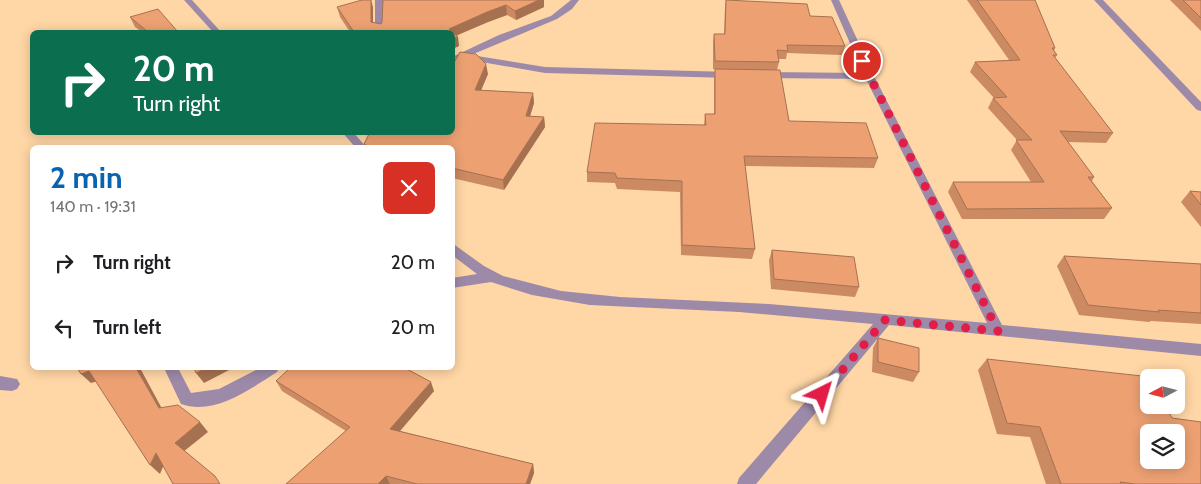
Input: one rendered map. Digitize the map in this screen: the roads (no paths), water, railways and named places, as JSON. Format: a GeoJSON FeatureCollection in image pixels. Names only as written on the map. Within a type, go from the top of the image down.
{"type":"FeatureCollection","features":[{"type":"Feature","properties":{"kind":"street"},"geometry":{"type":"LineString","coordinates":[[188,0],[216,30]]}},
{"type":"Feature","properties":{"kind":"street"},"geometry":{"type":"LineString","coordinates":[[379,0],[379,30]]}},
{"type":"Feature","properties":{"kind":"street"},"geometry":{"type":"LineString","coordinates":[[457,59],[513,33],[551,19],[566,11],[575,0]]}},
{"type":"Feature","properties":{"kind":"street"},"geometry":{"type":"LineString","coordinates":[[835,0],[869,76],[998,331]]}},
{"type":"Feature","properties":{"kind":"street"},"geometry":{"type":"LineString","coordinates":[[1098,0],[1201,108]]}},
{"type":"Feature","properties":{"kind":"street"},"geometry":{"type":"LineString","coordinates":[[457,59],[545,70],[618,74],[869,76]]}},
{"type":"Feature","properties":{"kind":"street"},"geometry":{"type":"LineString","coordinates":[[352,135],[360,145]]}},
{"type":"Feature","properties":{"kind":"street"},"geometry":{"type":"LineString","coordinates":[[455,250],[466,261],[490,278],[532,290],[602,302],[767,309],[1201,350]]}},
{"type":"Feature","properties":{"kind":"street"},"geometry":{"type":"LineString","coordinates":[[455,284],[490,278]]}},
{"type":"Feature","properties":{"kind":"street"},"geometry":{"type":"LineString","coordinates":[[745,484],[885,320]]}},
{"type":"Feature","properties":{"kind":"street"},"geometry":{"type":"LineString","coordinates":[[172,370],[186,399],[202,401],[221,397],[268,370]]}}]}
